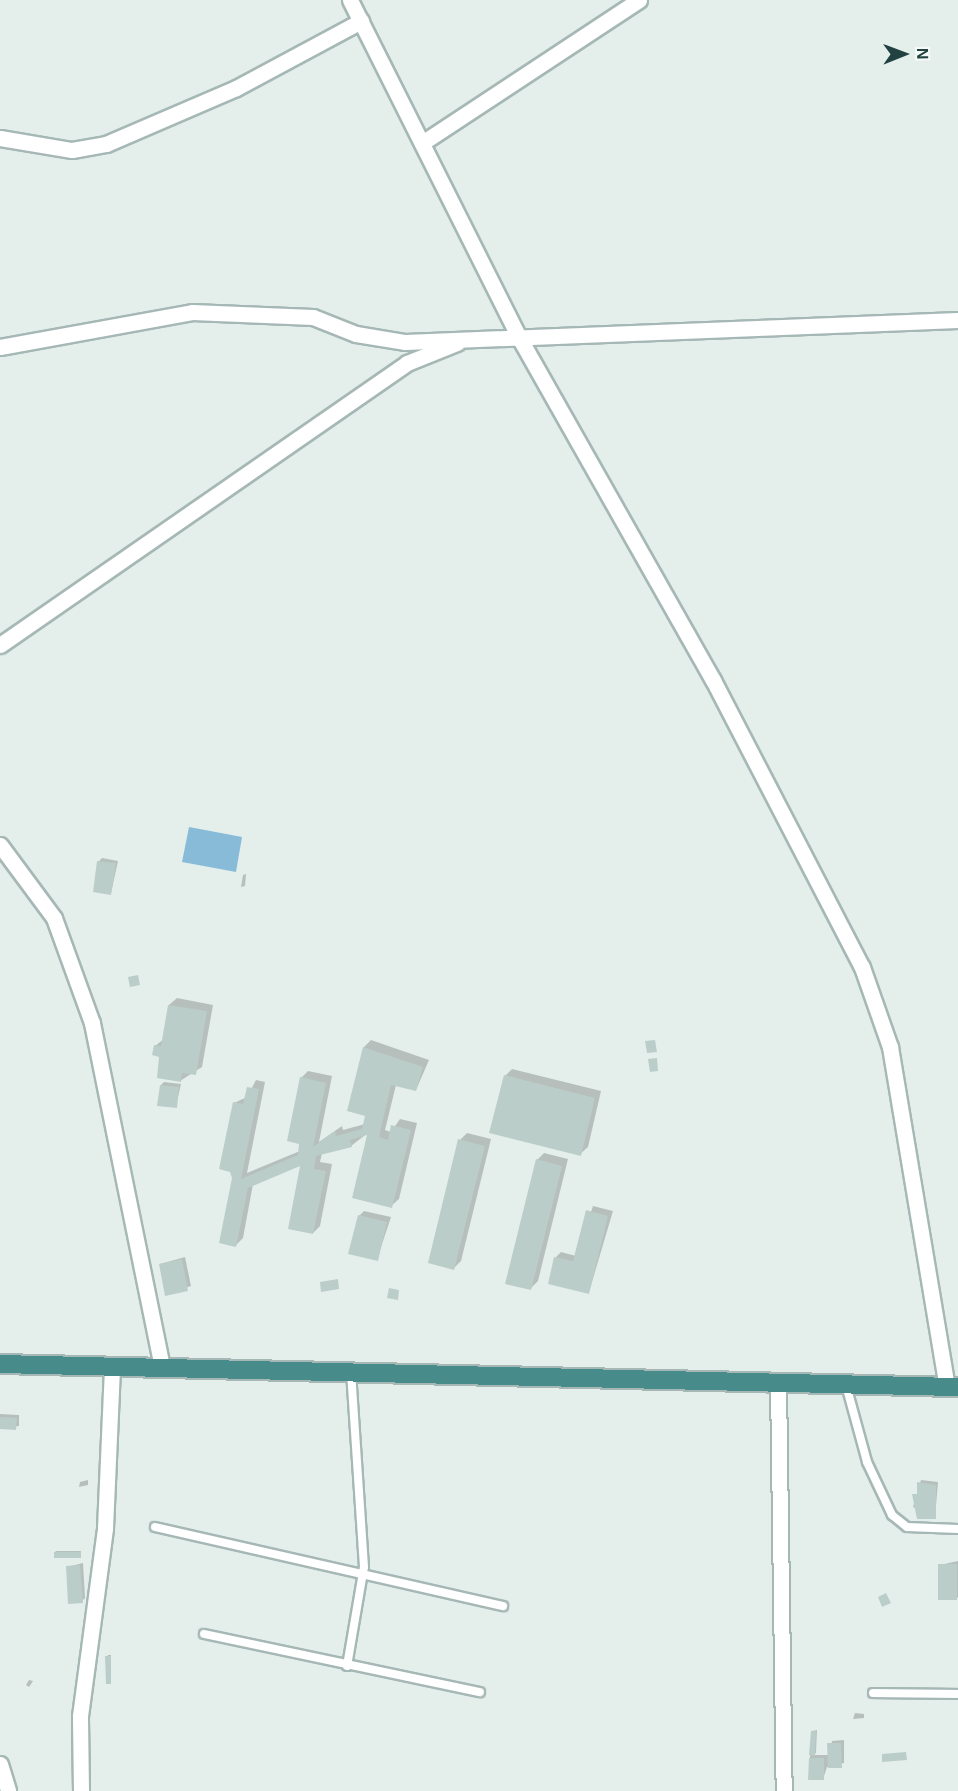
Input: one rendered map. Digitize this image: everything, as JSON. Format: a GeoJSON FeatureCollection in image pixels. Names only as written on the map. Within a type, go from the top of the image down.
{"type":"FeatureCollection","features":[{"type":"Feature","properties":{"kind":"highway"},"geometry":{"type":"LineString","coordinates":[[0,1364],[953,1386]]}},
{"type":"Feature","properties":{"kind":"street"},"geometry":{"type":"LineString","coordinates":[[350,0],[520,339],[713,680],[862,967],[890,1047],[909,1139],[953,1386]]}},
{"type":"Feature","properties":{"kind":"street"},"geometry":{"type":"LineString","coordinates":[[422,143],[639,0]]}},
{"type":"Feature","properties":{"kind":"street"},"geometry":{"type":"LineString","coordinates":[[0,138],[72,150],[106,144],[236,88],[361,21]]}},
{"type":"Feature","properties":{"kind":"street"},"geometry":{"type":"LineString","coordinates":[[0,347],[192,312],[314,317],[356,334],[405,342],[958,320]]}},
{"type":"Feature","properties":{"kind":"street"},"geometry":{"type":"LineString","coordinates":[[0,645],[407,363],[465,339]]}},
{"type":"Feature","properties":{"kind":"street"},"geometry":{"type":"LineString","coordinates":[[0,845],[54,918],[92,1023],[162,1368]]}},
{"type":"Feature","properties":{"kind":"street"},"geometry":{"type":"LineString","coordinates":[[81,1791],[80,1716],[105,1528],[112,1366]]}},
{"type":"Feature","properties":{"kind":"street"},"geometry":{"type":"LineString","coordinates":[[778,1382],[784,1791]]}},
{"type":"Feature","properties":{"kind":"street"},"geometry":{"type":"LineString","coordinates":[[0,1764],[8,1791]]}},
{"type":"Feature","properties":{"kind":"lane"},"geometry":{"type":"LineString","coordinates":[[347,1666],[362,1575],[351,1372]]}},
{"type":"Feature","properties":{"kind":"lane"},"geometry":{"type":"LineString","coordinates":[[845,1384],[867,1462],[892,1515],[906,1527],[958,1529]]}},
{"type":"Feature","properties":{"kind":"lane"},"geometry":{"type":"LineString","coordinates":[[155,1527],[503,1606]]}},
{"type":"Feature","properties":{"kind":"lane"},"geometry":{"type":"LineString","coordinates":[[204,1634],[347,1666],[480,1692]]}},
{"type":"Feature","properties":{"kind":"lane"},"geometry":{"type":"LineString","coordinates":[[873,1692],[958,1694]]}},
{"type":"Feature","properties":{"kind":"water"},"geometry":{"type":"Polygon","coordinates":[[[189,827],[242,837],[236,872],[182,862],[189,827]]]}},
{"type":"Feature","properties":{"kind":"building"},"geometry":{"type":"Polygon","coordinates":[[[97,861],[116,863],[111,895],[93,892],[97,861]]]}},
{"type":"Feature","properties":{"kind":"building"},"geometry":{"type":"Polygon","coordinates":[[[138,975],[140,985],[130,987],[128,977],[138,975]]]}},
{"type":"Feature","properties":{"kind":"building"},"geometry":{"type":"Polygon","coordinates":[[[168,1005],[207,1011],[196,1075],[182,1073],[181,1082],[157,1078],[159,1057],[152,1055],[154,1045],[161,1046],[168,1005]]]}},
{"type":"Feature","properties":{"kind":"building"},"geometry":{"type":"Polygon","coordinates":[[[655,1040],[657,1052],[647,1053],[645,1041],[655,1040]]]}},
{"type":"Feature","properties":{"kind":"building"},"geometry":{"type":"Polygon","coordinates":[[[363,1047],[423,1067],[416,1091],[391,1085],[379,1137],[388,1140],[391,1125],[411,1130],[392,1208],[352,1198],[367,1135],[350,1140],[352,1147],[316,1156],[314,1169],[326,1171],[313,1234],[288,1229],[300,1166],[248,1188],[236,1247],[219,1243],[232,1178],[230,1172],[219,1169],[233,1102],[243,1104],[247,1087],[259,1089],[241,1179],[298,1155],[299,1144],[287,1141],[300,1077],[326,1083],[313,1147],[335,1131],[336,1136],[362,1129],[365,1116],[347,1111],[363,1047]]]}},
{"type":"Feature","properties":{"kind":"building"},"geometry":{"type":"Polygon","coordinates":[[[657,1058],[658,1071],[650,1072],[648,1059],[657,1058]]]}},
{"type":"Feature","properties":{"kind":"building"},"geometry":{"type":"Polygon","coordinates":[[[504,1075],[595,1098],[581,1156],[489,1133],[504,1075]]]}},
{"type":"Feature","properties":{"kind":"building"},"geometry":{"type":"Polygon","coordinates":[[[160,1085],[179,1087],[177,1108],[157,1106],[160,1085]]]}},
{"type":"Feature","properties":{"kind":"building"},"geometry":{"type":"Polygon","coordinates":[[[458,1139],[485,1146],[454,1270],[428,1263],[458,1139]]]}},
{"type":"Feature","properties":{"kind":"building"},"geometry":{"type":"Polygon","coordinates":[[[536,1159],[562,1166],[531,1290],[505,1284],[536,1159]]]}},
{"type":"Feature","properties":{"kind":"building"},"geometry":{"type":"Polygon","coordinates":[[[586,1210],[608,1216],[589,1294],[548,1284],[554,1257],[573,1261],[586,1210]]]}},
{"type":"Feature","properties":{"kind":"building"},"geometry":{"type":"Polygon","coordinates":[[[358,1215],[387,1222],[378,1261],[348,1254],[358,1215]]]}},
{"type":"Feature","properties":{"kind":"building"},"geometry":{"type":"Polygon","coordinates":[[[182,1259],[188,1291],[165,1296],[159,1264],[182,1259]]]}},
{"type":"Feature","properties":{"kind":"building"},"geometry":{"type":"Polygon","coordinates":[[[338,1279],[339,1289],[321,1292],[320,1282],[338,1279]]]}},
{"type":"Feature","properties":{"kind":"building"},"geometry":{"type":"Polygon","coordinates":[[[389,1288],[399,1290],[398,1300],[387,1298],[389,1288]]]}},
{"type":"Feature","properties":{"kind":"building"},"geometry":{"type":"Polygon","coordinates":[[[0,1417],[17,1418],[16,1430],[0,1429],[0,1417]]]}},
{"type":"Feature","properties":{"kind":"building"},"geometry":{"type":"Polygon","coordinates":[[[917,1482],[936,1485],[936,1519],[917,1519],[912,1494],[917,1494],[917,1482]]]}},
{"type":"Feature","properties":{"kind":"building"},"geometry":{"type":"Polygon","coordinates":[[[54,1552],[81,1552],[81,1558],[54,1558],[54,1552]]]}},
{"type":"Feature","properties":{"kind":"building"},"geometry":{"type":"Polygon","coordinates":[[[938,1564],[957,1564],[957,1600],[938,1600],[938,1564]]]}},
{"type":"Feature","properties":{"kind":"building"},"geometry":{"type":"Polygon","coordinates":[[[80,1565],[83,1603],[68,1604],[66,1566],[80,1565]]]}},
{"type":"Feature","properties":{"kind":"building"},"geometry":{"type":"Polygon","coordinates":[[[886,1593],[891,1603],[882,1607],[878,1597],[886,1593]]]}},
{"type":"Feature","properties":{"kind":"building"},"geometry":{"type":"Polygon","coordinates":[[[105,1656],[111,1656],[111,1684],[106,1684],[105,1656]]]}},
{"type":"Feature","properties":{"kind":"building"},"geometry":{"type":"Polygon","coordinates":[[[811,1731],[816,1731],[815,1756],[809,1755],[811,1731]]]}},
{"type":"Feature","properties":{"kind":"building"},"geometry":{"type":"Polygon","coordinates":[[[827,1743],[841,1743],[842,1768],[828,1768],[827,1743]]]}},
{"type":"Feature","properties":{"kind":"building"},"geometry":{"type":"Polygon","coordinates":[[[906,1752],[907,1760],[882,1762],[882,1754],[906,1752]]]}},
{"type":"Feature","properties":{"kind":"building"},"geometry":{"type":"Polygon","coordinates":[[[809,1758],[824,1758],[824,1780],[808,1780],[809,1758]]]}}]}
